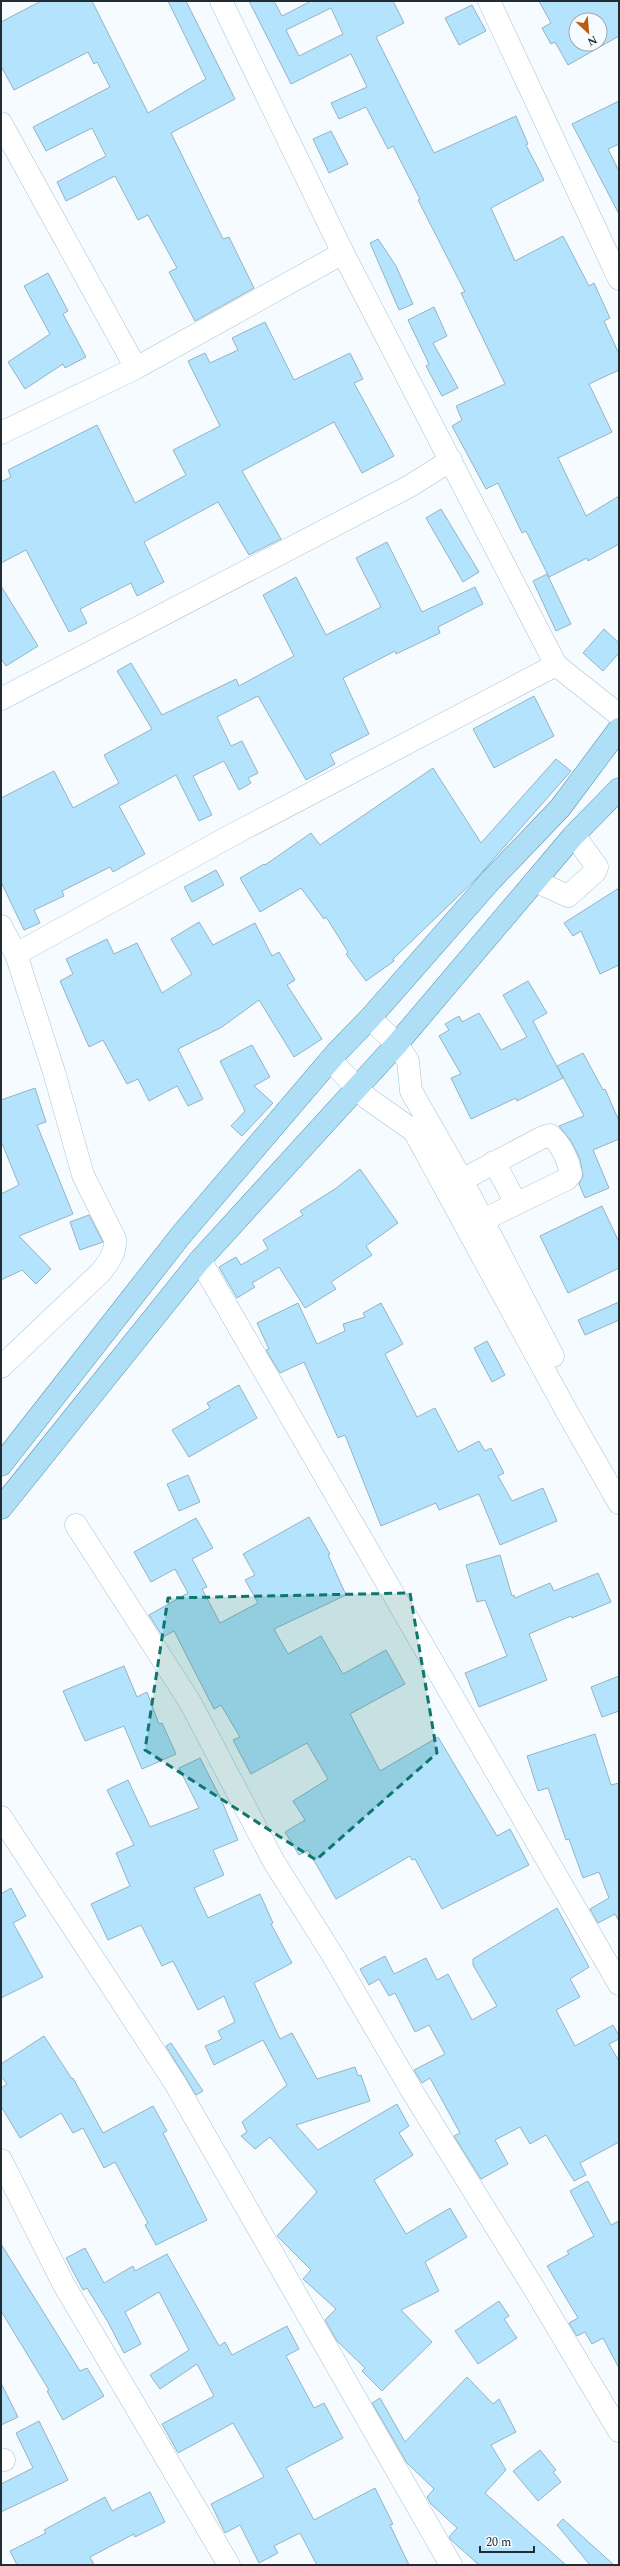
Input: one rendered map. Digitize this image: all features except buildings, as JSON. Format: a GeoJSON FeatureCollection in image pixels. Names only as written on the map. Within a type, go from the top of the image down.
{"type":"FeatureCollection","features":[{"type":"Feature","properties":{"kind":"main road"},"geometry":{"type":"LineString","coordinates":[[1,1465],[181,1234],[330,1060],[370,1018],[492,879],[560,808],[619,729]]}},
{"type":"Feature","properties":{"kind":"main road"},"geometry":{"type":"LineString","coordinates":[[1,1508],[200,1260],[396,1044],[574,835],[619,789]]}},
{"type":"Feature","properties":{"kind":"street"},"geometry":{"type":"LineString","coordinates":[[221,1],[343,253],[556,665],[619,715]]}},
{"type":"Feature","properties":{"kind":"street"},"geometry":{"type":"LineString","coordinates":[[489,1],[619,279]]}},
{"type":"Feature","properties":{"kind":"street"},"geometry":{"type":"LineString","coordinates":[[1,123],[136,368]]}},
{"type":"Feature","properties":{"kind":"street"},"geometry":{"type":"LineString","coordinates":[[1,433],[136,368],[343,253]]}},
{"type":"Feature","properties":{"kind":"street"},"geometry":{"type":"LineString","coordinates":[[1,699],[410,486],[451,460]]}},
{"type":"Feature","properties":{"kind":"street"},"geometry":{"type":"LineString","coordinates":[[16,954],[230,836],[556,665]]}},
{"type":"Feature","properties":{"kind":"street"},"geometry":{"type":"LineString","coordinates":[[535,880],[568,896],[573,894],[595,872],[597,867],[594,860],[574,835]]}},
{"type":"Feature","properties":{"kind":"street"},"geometry":{"type":"LineString","coordinates":[[1,926],[16,954],[54,1072],[83,1175],[114,1239],[115,1247],[112,1257],[101,1272],[1,1367]]}},
{"type":"Feature","properties":{"kind":"street"},"geometry":{"type":"LineString","coordinates":[[370,1018],[396,1044],[408,1061],[411,1091],[483,1220],[495,1262],[619,1502]]}},
{"type":"Feature","properties":{"kind":"street"},"geometry":{"type":"LineString","coordinates":[[330,1060],[356,1088],[414,1131],[495,1262],[619,1474]]}},
{"type":"Feature","properties":{"kind":"street"},"geometry":{"type":"LineString","coordinates":[[462,1180],[543,1137],[550,1135],[557,1141],[571,1174],[566,1179],[483,1220]]}},
{"type":"Feature","properties":{"kind":"street"},"geometry":{"type":"LineString","coordinates":[[494,1162],[516,1203]]}},
{"type":"Feature","properties":{"kind":"street"},"geometry":{"type":"LineString","coordinates":[[200,1260],[619,1984]]}},
{"type":"Feature","properties":{"kind":"street"},"geometry":{"type":"LineString","coordinates":[[76,1525],[190,1702],[274,1862],[336,1959],[412,2091],[535,2290],[619,2432]]}},
{"type":"Feature","properties":{"kind":"street"},"geometry":{"type":"LineString","coordinates":[[1,1817],[175,2083],[451,2565]]}},
{"type":"Feature","properties":{"kind":"street"},"geometry":{"type":"LineString","coordinates":[[1,2160],[64,2285],[229,2565]]}},
{"type":"Feature","properties":{"kind":"highlighted area"},"geometry":{"type":"Polygon","coordinates":[[[410,1593],[437,1753],[316,1860],[145,1750],[168,1598],[410,1593]]]}}]}
